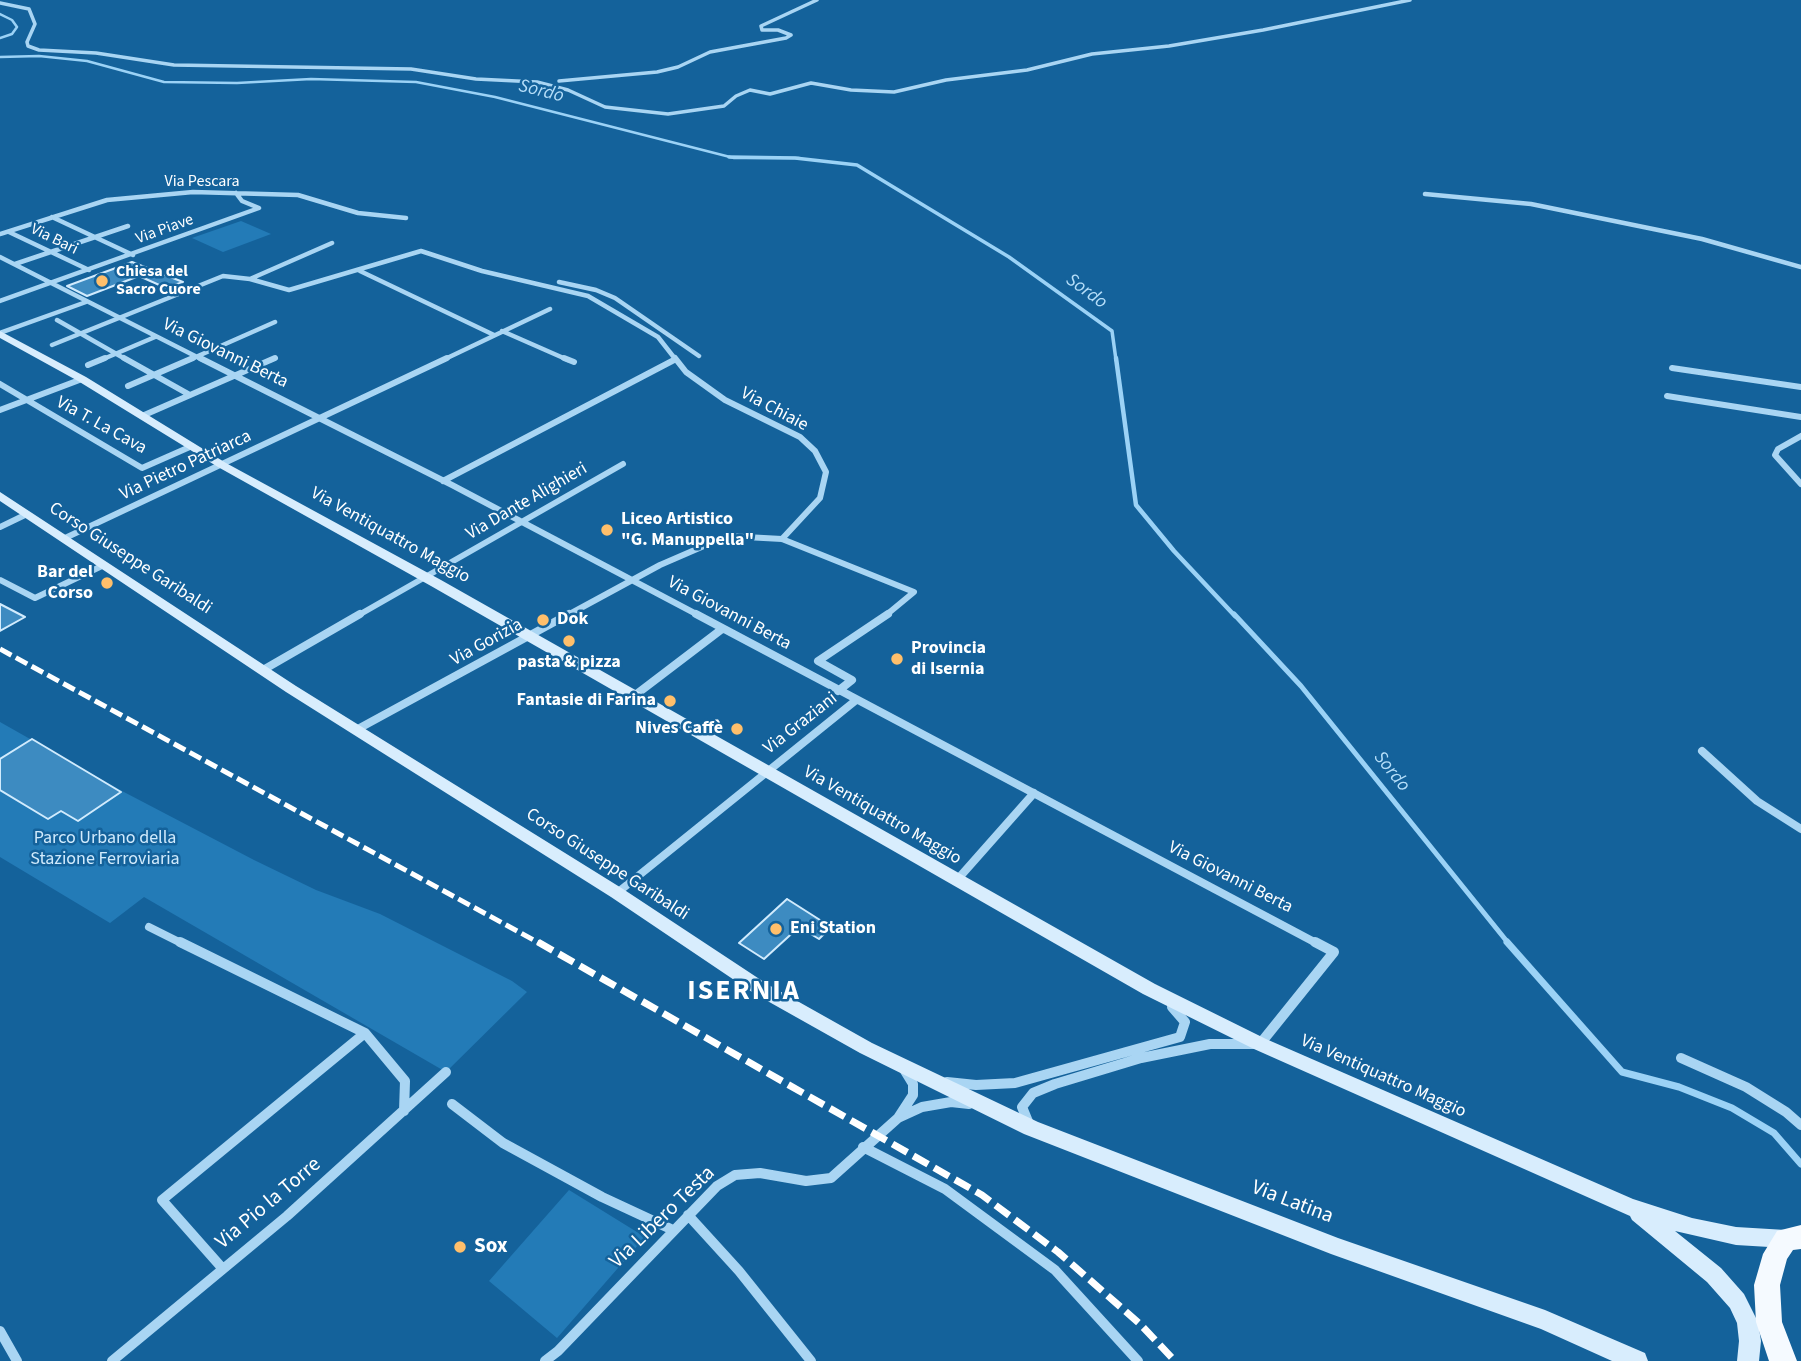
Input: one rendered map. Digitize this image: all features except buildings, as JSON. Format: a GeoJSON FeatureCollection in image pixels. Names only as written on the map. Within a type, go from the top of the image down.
{"type":"FeatureCollection","features":[{"type":"Feature","properties":{"kind":"main road","name":"Via Ventiquattro Maggio"},"geometry":{"type":"LineString","coordinates":[[0,334],[82,379],[222,465],[1149,989],[1260,1044],[1630,1207],[1692,1227],[1725,1233],[1793,1238]]}},
{"type":"Feature","properties":{"kind":"main road","name":"Corso Giuseppe Garibaldi"},"geometry":{"type":"LineString","coordinates":[[0,496],[263,670],[617,893],[761,989],[933,1081]]}},
{"type":"Feature","properties":{"kind":"main road","name":"Via Latina"},"geometry":{"type":"LineString","coordinates":[[933,1081],[990,1106],[1031,1128],[1338,1247],[1545,1320],[1637,1361]]}},
{"type":"Feature","properties":{"kind":"main road"},"geometry":{"type":"LineString","coordinates":[[1630,1207],[1672,1238],[1714,1275],[1737,1301],[1747,1322],[1750,1341],[1748,1361]]}},
{"type":"Feature","properties":{"kind":"main road"},"geometry":{"type":"LineString","coordinates":[[1783,1361],[1769,1322],[1767,1284],[1776,1254],[1793,1238]]}},
{"type":"Feature","properties":{"kind":"street"},"geometry":{"type":"LineString","coordinates":[[559,81],[666,70],[709,52],[786,38],[792,35],[783,31],[762,30],[761,26],[817,0]]}},
{"type":"Feature","properties":{"kind":"street"},"geometry":{"type":"LineString","coordinates":[[0,3],[29,9],[35,24],[27,42],[28,46],[39,50],[96,53],[174,65],[411,69],[507,82],[537,82],[568,90],[605,107],[668,114],[724,106],[748,91],[770,94],[811,83],[851,90],[894,92],[946,80],[1027,70],[1092,54],[1169,46],[1263,30],[1410,0]]}},
{"type":"Feature","properties":{"kind":"street","name":"Via Pescara"},"geometry":{"type":"LineString","coordinates":[[0,234],[129,196],[192,192],[298,195],[358,213],[407,218]]}},
{"type":"Feature","properties":{"kind":"street","name":"Via Piave"},"geometry":{"type":"LineString","coordinates":[[0,301],[259,208],[242,201],[236,193]]}},
{"type":"Feature","properties":{"kind":"street"},"geometry":{"type":"LineString","coordinates":[[1425,194],[1531,204],[1702,239],[1801,267]]}},
{"type":"Feature","properties":{"kind":"street"},"geometry":{"type":"LineString","coordinates":[[51,217],[133,255]]}},
{"type":"Feature","properties":{"kind":"street"},"geometry":{"type":"LineString","coordinates":[[15,264],[128,226]]}},
{"type":"Feature","properties":{"kind":"street","name":"Via Bari"},"geometry":{"type":"LineString","coordinates":[[9,232],[89,270]]}},
{"type":"Feature","properties":{"kind":"street"},"geometry":{"type":"LineString","coordinates":[[250,279],[332,243]]}},
{"type":"Feature","properties":{"kind":"street"},"geometry":{"type":"LineString","coordinates":[[52,345],[212,279],[233,276],[289,290],[421,251],[482,271],[534,281],[588,296],[658,337],[674,360],[443,481]]}},
{"type":"Feature","properties":{"kind":"street","name":"Via Giovanni Berta"},"geometry":{"type":"LineString","coordinates":[[0,257],[443,481],[1334,952],[1260,1044]]}},
{"type":"Feature","properties":{"kind":"street"},"geometry":{"type":"LineString","coordinates":[[359,271],[494,335]]}},
{"type":"Feature","properties":{"kind":"street"},"geometry":{"type":"LineString","coordinates":[[534,281],[547,280],[596,289],[615,298],[699,356]]}},
{"type":"Feature","properties":{"kind":"street"},"geometry":{"type":"LineString","coordinates":[[0,334],[86,302]]}},
{"type":"Feature","properties":{"kind":"street","name":"Via Pietro Patriarca"},"geometry":{"type":"LineString","coordinates":[[63,538],[550,309]]}},
{"type":"Feature","properties":{"kind":"street"},"geometry":{"type":"LineString","coordinates":[[57,320],[190,395]]}},
{"type":"Feature","properties":{"kind":"street"},"geometry":{"type":"LineString","coordinates":[[128,386],[275,323]]}},
{"type":"Feature","properties":{"kind":"street"},"geometry":{"type":"LineString","coordinates":[[502,331],[574,362]]}},
{"type":"Feature","properties":{"kind":"street"},"geometry":{"type":"LineString","coordinates":[[88,365],[155,337]]}},
{"type":"Feature","properties":{"kind":"street"},"geometry":{"type":"LineString","coordinates":[[142,416],[275,358]]}},
{"type":"Feature","properties":{"kind":"street","name":"Via Chiaie"},"geometry":{"type":"LineString","coordinates":[[674,360],[749,414],[800,437],[815,451],[827,472],[820,498],[782,539]]}},
{"type":"Feature","properties":{"kind":"street"},"geometry":{"type":"LineString","coordinates":[[1672,368],[1801,387]]}},
{"type":"Feature","properties":{"kind":"street"},"geometry":{"type":"LineString","coordinates":[[0,410],[82,379]]}},
{"type":"Feature","properties":{"kind":"street","name":"Via T. La Cava"},"geometry":{"type":"LineString","coordinates":[[0,384],[142,468],[192,446]]}},
{"type":"Feature","properties":{"kind":"street"},"geometry":{"type":"LineString","coordinates":[[1667,396],[1801,417]]}},
{"type":"Feature","properties":{"kind":"street"},"geometry":{"type":"LineString","coordinates":[[1801,436],[1777,449],[1774,455],[1801,484]]}},
{"type":"Feature","properties":{"kind":"street","name":"Via Dante Alighieri"},"geometry":{"type":"LineString","coordinates":[[263,670],[623,464]]}},
{"type":"Feature","properties":{"kind":"street"},"geometry":{"type":"LineString","coordinates":[[0,527],[27,514]]}},
{"type":"Feature","properties":{"kind":"street","name":"Via Gorizia"},"geometry":{"type":"LineString","coordinates":[[356,730],[660,565],[727,536],[782,539],[914,592],[899,607],[818,661],[852,680],[838,691]]}},
{"type":"Feature","properties":{"kind":"street"},"geometry":{"type":"LineString","coordinates":[[0,580],[35,598],[104,565]]}},
{"type":"Feature","properties":{"kind":"street"},"geometry":{"type":"LineString","coordinates":[[633,696],[722,628]]}},
{"type":"Feature","properties":{"kind":"street","name":"Via Graziani"},"geometry":{"type":"LineString","coordinates":[[617,893],[855,701]]}},
{"type":"Feature","properties":{"kind":"street"},"geometry":{"type":"LineString","coordinates":[[1702,751],[1757,801],[1801,829]]}},
{"type":"Feature","properties":{"kind":"street"},"geometry":{"type":"LineString","coordinates":[[957,880],[1034,793]]}},
{"type":"Feature","properties":{"kind":"street"},"geometry":{"type":"LineString","coordinates":[[149,927],[365,1033],[405,1082],[404,1111]]}},
{"type":"Feature","properties":{"kind":"street","name":"Corso Giuseppe Garibaldi"},"geometry":{"type":"LineString","coordinates":[[933,1081],[976,1085],[1015,1083],[1180,1037],[1185,1021],[1179,1012],[1149,989]]}},
{"type":"Feature","properties":{"kind":"street"},"geometry":{"type":"LineString","coordinates":[[223,1269],[162,1200],[365,1033]]}},
{"type":"Feature","properties":{"kind":"street"},"geometry":{"type":"LineString","coordinates":[[1031,1128],[1022,1107],[1033,1094],[1055,1084],[1141,1058],[1210,1044],[1260,1044]]}},
{"type":"Feature","properties":{"kind":"street"},"geometry":{"type":"LineString","coordinates":[[1681,1058],[1746,1087],[1786,1112],[1801,1125]]}},
{"type":"Feature","properties":{"kind":"street","name":"Via Libero Testa"},"geometry":{"type":"LineString","coordinates":[[898,1118],[913,1095],[913,1084],[901,1065]]}},
{"type":"Feature","properties":{"kind":"street","name":"Via Pio la Torre"},"geometry":{"type":"LineString","coordinates":[[112,1361],[223,1269],[446,1072]]}},
{"type":"Feature","properties":{"kind":"street","name":"Via Libero Testa"},"geometry":{"type":"LineString","coordinates":[[545,1361],[558,1351],[717,1186],[735,1175],[760,1173],[806,1181],[831,1178],[898,1118],[922,1107],[951,1102],[990,1106]]}},
{"type":"Feature","properties":{"kind":"street"},"geometry":{"type":"LineString","coordinates":[[452,1104],[503,1143],[602,1197],[673,1230]]}},
{"type":"Feature","properties":{"kind":"street"},"geometry":{"type":"LineString","coordinates":[[863,1147],[944,1189],[1055,1270],[1138,1361]]}},
{"type":"Feature","properties":{"kind":"street"},"geometry":{"type":"LineString","coordinates":[[688,1215],[739,1271],[811,1361]]}},
{"type":"Feature","properties":{"kind":"street"},"geometry":{"type":"LineString","coordinates":[[0,1331],[18,1361]]}},
{"type":"Feature","properties":{"kind":"green space"},"geometry":{"type":"Polygon","coordinates":[[[241,221],[271,234],[223,252],[192,238],[241,221]]]}},
{"type":"Feature","properties":{"kind":"green space","name":"Parco Urbano della Stazione Ferroviaria"},"geometry":{"type":"Polygon","coordinates":[[[0,722],[122,791],[254,860],[316,890],[380,914],[512,981],[527,992],[446,1072],[144,897],[110,923],[0,857],[0,722]]]}},
{"type":"Feature","properties":{"kind":"green space"},"geometry":{"type":"Polygon","coordinates":[[[569,1190],[645,1237],[557,1338],[489,1281],[569,1190]]]}},
{"type":"Feature","properties":{"kind":"waterway","name":"Sordo"},"geometry":{"type":"LineString","coordinates":[[0,14],[12,20],[17,27],[12,34],[0,38]]}},
{"type":"Feature","properties":{"kind":"waterway","name":"Sordo"},"geometry":{"type":"LineString","coordinates":[[0,57],[39,56],[87,61],[164,82],[237,83],[311,79],[416,82],[495,97],[730,157]]}},
{"type":"Feature","properties":{"kind":"waterway","name":"Sordo"},"geometry":{"type":"LineString","coordinates":[[730,157],[795,158]]}},
{"type":"Feature","properties":{"kind":"waterway","name":"Sordo"},"geometry":{"type":"LineString","coordinates":[[730,157],[795,158]]}},
{"type":"Feature","properties":{"kind":"waterway","name":"Sordo"},"geometry":{"type":"LineString","coordinates":[[795,158],[857,165],[1009,257],[1112,331],[1116,360]]}},
{"type":"Feature","properties":{"kind":"waterway","name":"Sordo"},"geometry":{"type":"LineString","coordinates":[[1116,358],[1136,505],[1174,551],[1235,616]]}},
{"type":"Feature","properties":{"kind":"waterway","name":"Sordo"},"geometry":{"type":"LineString","coordinates":[[1234,614],[1301,686],[1509,944]]}},
{"type":"Feature","properties":{"kind":"waterway","name":"Sordo"},"geometry":{"type":"LineString","coordinates":[[1507,942],[1622,1072],[1679,1087],[1732,1108],[1774,1133],[1801,1164]]}},
{"type":"Feature","properties":{"kind":"railway"},"geometry":{"type":"LineString","coordinates":[[0,649],[541,944]]}},
{"type":"Feature","properties":{"kind":"railway"},"geometry":{"type":"LineString","coordinates":[[538,942],[982,1195],[1058,1252],[1140,1324],[1175,1361]]}},
{"type":"Feature","properties":{"kind":"place","name":"Chiesa del Sacro Cuore"},"geometry":{"type":"Point","coordinates":[102,281]}},
{"type":"Feature","properties":{"kind":"place","name":"Liceo Artistico \"G. Manuppella\""},"geometry":{"type":"Point","coordinates":[607,530]}},
{"type":"Feature","properties":{"kind":"place","name":"Bar del Corso"},"geometry":{"type":"Point","coordinates":[107,583]}},
{"type":"Feature","properties":{"kind":"place","name":"Dok"},"geometry":{"type":"Point","coordinates":[543,620]}},
{"type":"Feature","properties":{"kind":"place","name":"pasta & pizza"},"geometry":{"type":"Point","coordinates":[569,641]}},
{"type":"Feature","properties":{"kind":"place","name":"Provincia di Isernia"},"geometry":{"type":"Point","coordinates":[897,659]}},
{"type":"Feature","properties":{"kind":"place","name":"Fantasie di Farina"},"geometry":{"type":"Point","coordinates":[670,701]}},
{"type":"Feature","properties":{"kind":"place","name":"Nives Caffè"},"geometry":{"type":"Point","coordinates":[737,729]}},
{"type":"Feature","properties":{"kind":"place","name":"Eni Station"},"geometry":{"type":"Point","coordinates":[776,929]}},
{"type":"Feature","properties":{"kind":"place","name":"Sox"},"geometry":{"type":"Point","coordinates":[460,1247]}},
{"type":"Feature","properties":{"kind":"district","name":"ISERNIA"},"geometry":{"type":"Point","coordinates":[744,993]}}]}
